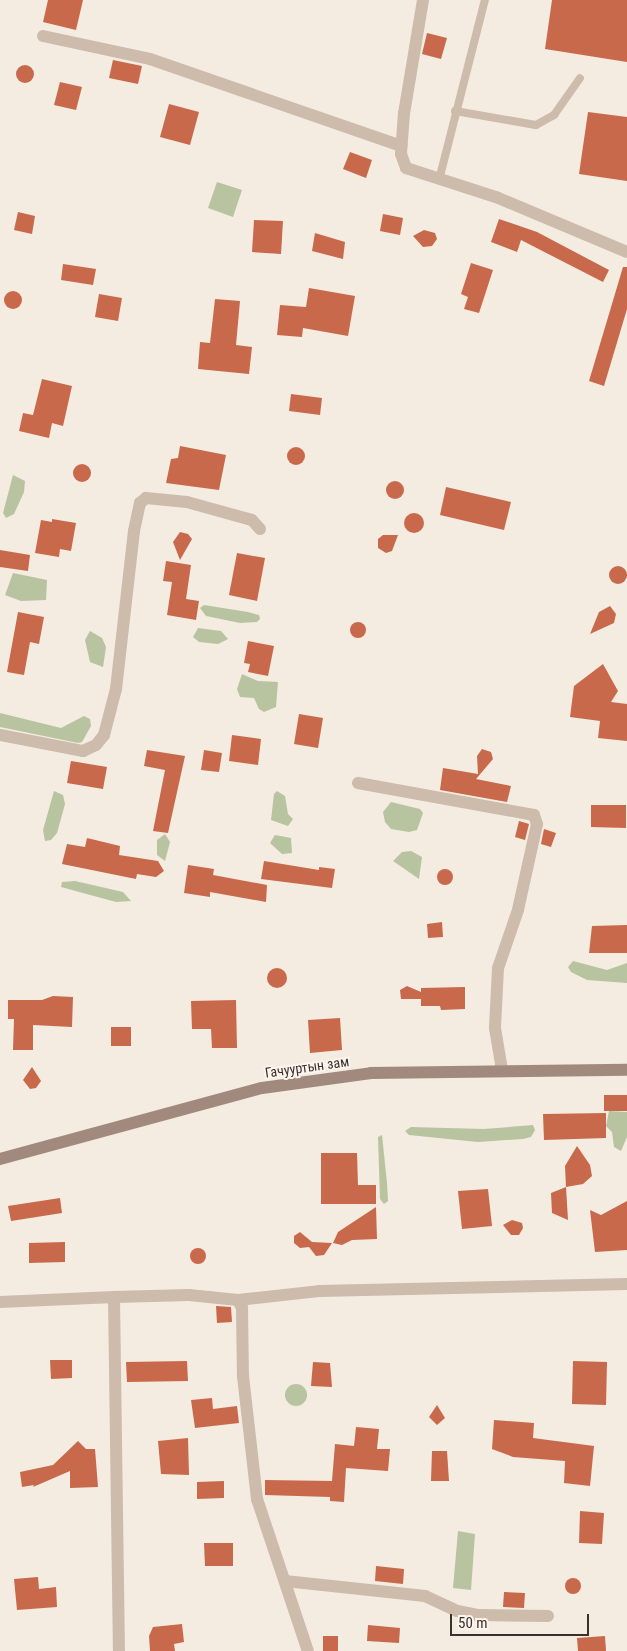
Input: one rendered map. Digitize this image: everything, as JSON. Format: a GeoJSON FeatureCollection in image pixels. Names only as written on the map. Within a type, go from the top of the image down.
{"type":"FeatureCollection","features":[{"type":"Feature","properties":{"kind":"main road","name":"Гачууртын зам"},"geometry":{"type":"LineString","coordinates":[[0,1159],[262,1088],[371,1073],[627,1070]]}},
{"type":"Feature","properties":{"kind":"street"},"geometry":{"type":"LineString","coordinates":[[423,0],[401,146],[406,168],[496,197],[627,252]]}},
{"type":"Feature","properties":{"kind":"street"},"geometry":{"type":"LineString","coordinates":[[43,36],[150,59],[401,146]]}},
{"type":"Feature","properties":{"kind":"street"},"geometry":{"type":"LineString","coordinates":[[0,735],[83,751],[96,745],[104,735],[116,689],[134,531],[140,503],[146,498],[188,502],[252,520],[260,528]]}},
{"type":"Feature","properties":{"kind":"street"},"geometry":{"type":"LineString","coordinates":[[358,783],[534,815],[537,824],[518,910],[498,968],[495,1028],[502,1070]]}},
{"type":"Feature","properties":{"kind":"street"},"geometry":{"type":"LineString","coordinates":[[0,1302],[189,1295],[238,1300],[319,1291],[627,1284]]}},
{"type":"Feature","properties":{"kind":"street"},"geometry":{"type":"LineString","coordinates":[[114,1297],[119,1651]]}},
{"type":"Feature","properties":{"kind":"street"},"geometry":{"type":"LineString","coordinates":[[238,1300],[242,1308],[243,1376],[257,1499],[308,1651]]}},
{"type":"Feature","properties":{"kind":"street"},"geometry":{"type":"LineString","coordinates":[[285,1580],[425,1596],[457,1611],[478,1614],[548,1616]]}},
{"type":"Feature","properties":{"kind":"lane"},"geometry":{"type":"LineString","coordinates":[[439,180],[485,0]]}},
{"type":"Feature","properties":{"kind":"lane"},"geometry":{"type":"LineString","coordinates":[[456,112],[536,125],[554,115],[580,78]]}},
{"type":"Feature","properties":{"kind":"green space"},"geometry":{"type":"Polygon","coordinates":[[[217,182],[242,190],[233,217],[208,208],[217,182]]]}},
{"type":"Feature","properties":{"kind":"green space"},"geometry":{"type":"Polygon","coordinates":[[[13,475],[25,481],[24,492],[14,514],[6,518],[3,513],[13,475]]]}},
{"type":"Feature","properties":{"kind":"green space"},"geometry":{"type":"Polygon","coordinates":[[[13,573],[47,580],[46,600],[21,601],[5,595],[13,573]]]}},
{"type":"Feature","properties":{"kind":"green space"},"geometry":{"type":"Polygon","coordinates":[[[204,605],[248,612],[259,615],[260,619],[257,622],[240,623],[206,616],[200,608],[204,605]]]}},
{"type":"Feature","properties":{"kind":"green space"},"geometry":{"type":"Polygon","coordinates":[[[198,628],[221,631],[228,639],[218,644],[199,642],[193,637],[198,628]]]}},
{"type":"Feature","properties":{"kind":"green space"},"geometry":{"type":"Polygon","coordinates":[[[90,631],[102,638],[106,647],[103,667],[90,662],[85,640],[90,631]]]}},
{"type":"Feature","properties":{"kind":"green space"},"geometry":{"type":"Polygon","coordinates":[[[242,674],[258,681],[278,682],[276,707],[264,712],[259,709],[254,698],[240,697],[237,689],[242,674]]]}},
{"type":"Feature","properties":{"kind":"green space"},"geometry":{"type":"Polygon","coordinates":[[[0,713],[61,728],[84,716],[90,719],[91,726],[82,742],[78,743],[0,727],[0,713]]]}},
{"type":"Feature","properties":{"kind":"green space"},"geometry":{"type":"Polygon","coordinates":[[[54,791],[63,795],[65,804],[57,833],[51,840],[45,841],[43,830],[54,791]]]}},
{"type":"Feature","properties":{"kind":"green space"},"geometry":{"type":"Polygon","coordinates":[[[277,791],[285,796],[288,814],[293,819],[288,826],[271,820],[274,794],[277,791]]]}},
{"type":"Feature","properties":{"kind":"green space"},"geometry":{"type":"Polygon","coordinates":[[[391,802],[420,809],[423,813],[417,830],[409,832],[391,829],[385,822],[383,812],[391,802]]]}},
{"type":"Feature","properties":{"kind":"green space"},"geometry":{"type":"Polygon","coordinates":[[[165,834],[170,842],[165,861],[157,855],[157,840],[165,834]]]}},
{"type":"Feature","properties":{"kind":"green space"},"geometry":{"type":"Polygon","coordinates":[[[275,835],[291,838],[292,853],[282,854],[270,843],[275,835]]]}},
{"type":"Feature","properties":{"kind":"green space"},"geometry":{"type":"Polygon","coordinates":[[[411,851],[422,857],[419,879],[393,861],[402,852],[411,851]]]}},
{"type":"Feature","properties":{"kind":"green space"},"geometry":{"type":"Polygon","coordinates":[[[75,881],[123,892],[131,901],[116,902],[61,887],[62,882],[75,881]]]}},
{"type":"Feature","properties":{"kind":"green space"},"geometry":{"type":"Polygon","coordinates":[[[573,961],[607,970],[627,963],[627,983],[587,980],[571,972],[568,967],[573,961]]]}},
{"type":"Feature","properties":{"kind":"green space"},"geometry":{"type":"Polygon","coordinates":[[[609,1111],[627,1112],[627,1137],[621,1151],[614,1147],[612,1132],[606,1126],[609,1111]]]}},
{"type":"Feature","properties":{"kind":"green space"},"geometry":{"type":"Polygon","coordinates":[[[533,1125],[535,1130],[531,1137],[478,1142],[409,1135],[405,1131],[411,1127],[484,1129],[533,1125]]]}},
{"type":"Feature","properties":{"kind":"green space"},"geometry":{"type":"Polygon","coordinates":[[[382,1135],[388,1201],[384,1204],[380,1199],[378,1137],[382,1135]]]}},
{"type":"Feature","properties":{"kind":"green space"},"geometry":{"type":"Polygon","coordinates":[[[296,1384],[304,1387],[307,1395],[304,1403],[296,1406],[288,1403],[285,1395],[288,1387],[296,1384]]]}},
{"type":"Feature","properties":{"kind":"green space"},"geometry":{"type":"Polygon","coordinates":[[[458,1531],[475,1534],[471,1590],[453,1588],[458,1531]]]}},
{"type":"Feature","properties":{"kind":"building"},"geometry":{"type":"Polygon","coordinates":[[[48,0],[83,0],[76,30],[43,22],[48,0]]]}},
{"type":"Feature","properties":{"kind":"building"},"geometry":{"type":"Polygon","coordinates":[[[552,0],[627,0],[627,62],[545,49],[552,0]]]}},
{"type":"Feature","properties":{"kind":"building"},"geometry":{"type":"Polygon","coordinates":[[[427,33],[447,38],[441,59],[422,54],[427,33]]]}},
{"type":"Feature","properties":{"kind":"building"},"geometry":{"type":"Polygon","coordinates":[[[113,60],[142,66],[138,84],[109,78],[113,60]]]}},
{"type":"Feature","properties":{"kind":"building"},"geometry":{"type":"Polygon","coordinates":[[[21,65],[29,65],[34,70],[32,81],[21,83],[16,78],[16,70],[21,65]]]}},
{"type":"Feature","properties":{"kind":"building"},"geometry":{"type":"Polygon","coordinates":[[[60,82],[82,87],[76,110],[54,105],[60,82]]]}},
{"type":"Feature","properties":{"kind":"building"},"geometry":{"type":"Polygon","coordinates":[[[169,104],[199,112],[190,145],[160,137],[169,104]]]}},
{"type":"Feature","properties":{"kind":"building"},"geometry":{"type":"Polygon","coordinates":[[[588,112],[627,117],[627,181],[579,174],[588,112]]]}},
{"type":"Feature","properties":{"kind":"building"},"geometry":{"type":"Polygon","coordinates":[[[350,152],[372,160],[366,178],[343,169],[350,152]]]}},
{"type":"Feature","properties":{"kind":"building"},"geometry":{"type":"Polygon","coordinates":[[[18,212],[35,216],[32,234],[14,230],[18,212]]]}},
{"type":"Feature","properties":{"kind":"building"},"geometry":{"type":"Polygon","coordinates":[[[383,214],[403,218],[400,235],[380,231],[383,214]]]}},
{"type":"Feature","properties":{"kind":"building"},"geometry":{"type":"Polygon","coordinates":[[[499,219],[537,232],[609,270],[603,282],[521,240],[517,252],[491,242],[499,219]]]}},
{"type":"Feature","properties":{"kind":"building"},"geometry":{"type":"Polygon","coordinates":[[[254,220],[283,221],[281,254],[252,252],[254,220]]]}},
{"type":"Feature","properties":{"kind":"building"},"geometry":{"type":"Polygon","coordinates":[[[424,230],[435,233],[437,239],[432,246],[423,247],[413,236],[424,230]]]}},
{"type":"Feature","properties":{"kind":"building"},"geometry":{"type":"Polygon","coordinates":[[[315,233],[345,242],[343,259],[312,251],[315,233]]]}},
{"type":"Feature","properties":{"kind":"building"},"geometry":{"type":"Polygon","coordinates":[[[471,263],[493,270],[479,313],[464,309],[468,297],[461,294],[471,263]]]}},
{"type":"Feature","properties":{"kind":"building"},"geometry":{"type":"Polygon","coordinates":[[[63,264],[96,269],[93,285],[61,280],[63,264]]]}},
{"type":"Feature","properties":{"kind":"building"},"geometry":{"type":"Polygon","coordinates":[[[623,267],[627,267],[627,309],[604,386],[589,381],[623,267]]]}},
{"type":"Feature","properties":{"kind":"building"},"geometry":{"type":"Polygon","coordinates":[[[309,288],[355,296],[348,336],[303,328],[302,337],[277,335],[280,305],[306,307],[309,288]]]}},
{"type":"Feature","properties":{"kind":"building"},"geometry":{"type":"Polygon","coordinates":[[[9,291],[17,291],[22,296],[20,307],[9,309],[4,304],[4,296],[9,291]]]}},
{"type":"Feature","properties":{"kind":"building"},"geometry":{"type":"Polygon","coordinates":[[[99,294],[122,298],[118,321],[95,317],[99,294]]]}},
{"type":"Feature","properties":{"kind":"building"},"geometry":{"type":"Polygon","coordinates":[[[215,299],[240,301],[236,345],[252,347],[249,374],[198,369],[200,342],[210,343],[215,299]]]}},
{"type":"Feature","properties":{"kind":"building"},"geometry":{"type":"Polygon","coordinates":[[[42,379],[72,386],[63,426],[52,423],[49,438],[19,431],[23,413],[33,415],[42,379]]]}},
{"type":"Feature","properties":{"kind":"building"},"geometry":{"type":"Polygon","coordinates":[[[291,394],[322,398],[320,415],[289,411],[291,394]]]}},
{"type":"Feature","properties":{"kind":"building"},"geometry":{"type":"Polygon","coordinates":[[[180,446],[226,455],[219,490],[166,483],[171,459],[178,458],[180,446]]]}},
{"type":"Feature","properties":{"kind":"building"},"geometry":{"type":"Polygon","coordinates":[[[292,447],[300,447],[305,452],[303,463],[292,465],[287,460],[287,452],[292,447]]]}},
{"type":"Feature","properties":{"kind":"building"},"geometry":{"type":"Polygon","coordinates":[[[82,464],[88,467],[91,473],[88,479],[82,482],[76,479],[73,473],[76,467],[82,464]]]}},
{"type":"Feature","properties":{"kind":"building"},"geometry":{"type":"Polygon","coordinates":[[[391,481],[399,481],[404,486],[402,497],[391,499],[386,494],[386,486],[391,481]]]}},
{"type":"Feature","properties":{"kind":"building"},"geometry":{"type":"Polygon","coordinates":[[[446,487],[511,502],[504,530],[440,515],[446,487]]]}},
{"type":"Feature","properties":{"kind":"building"},"geometry":{"type":"Polygon","coordinates":[[[414,513],[421,516],[424,523],[421,530],[414,533],[407,530],[404,523],[407,516],[414,513]]]}},
{"type":"Feature","properties":{"kind":"building"},"geometry":{"type":"Polygon","coordinates":[[[52,519],[76,523],[71,551],[60,549],[59,557],[35,553],[41,520],[52,522],[52,519]]]}},
{"type":"Feature","properties":{"kind":"building"},"geometry":{"type":"Polygon","coordinates":[[[180,532],[188,534],[192,539],[180,560],[173,542],[180,532]]]}},
{"type":"Feature","properties":{"kind":"building"},"geometry":{"type":"Polygon","coordinates":[[[383,535],[398,535],[392,551],[386,553],[378,548],[378,539],[383,535]]]}},
{"type":"Feature","properties":{"kind":"building"},"geometry":{"type":"Polygon","coordinates":[[[0,550],[30,555],[28,571],[0,567],[0,550]]]}},
{"type":"Feature","properties":{"kind":"building"},"geometry":{"type":"Polygon","coordinates":[[[237,553],[265,558],[257,601],[229,595],[237,553]]]}},
{"type":"Feature","properties":{"kind":"building"},"geometry":{"type":"Polygon","coordinates":[[[166,561],[191,565],[186,599],[199,601],[196,620],[167,615],[172,582],[163,581],[166,561]]]}},
{"type":"Feature","properties":{"kind":"building"},"geometry":{"type":"Polygon","coordinates":[[[614,566],[622,566],[627,571],[625,582],[614,584],[609,579],[609,571],[614,566]]]}},
{"type":"Feature","properties":{"kind":"building"},"geometry":{"type":"Polygon","coordinates":[[[610,606],[616,614],[614,623],[590,634],[599,612],[610,606]]]}},
{"type":"Feature","properties":{"kind":"building"},"geometry":{"type":"Polygon","coordinates":[[[18,612],[44,617],[39,644],[30,642],[24,675],[7,672],[18,612]]]}},
{"type":"Feature","properties":{"kind":"building"},"geometry":{"type":"Polygon","coordinates":[[[355,622],[361,622],[366,627],[364,636],[355,638],[350,633],[350,627],[355,622]]]}},
{"type":"Feature","properties":{"kind":"building"},"geometry":{"type":"Polygon","coordinates":[[[248,641],[274,646],[268,676],[248,672],[250,664],[244,663],[248,641]]]}},
{"type":"Feature","properties":{"kind":"building"},"geometry":{"type":"Polygon","coordinates":[[[603,664],[618,691],[611,702],[627,704],[627,741],[598,738],[600,721],[570,717],[574,686],[603,664]]]}},
{"type":"Feature","properties":{"kind":"building"},"geometry":{"type":"Polygon","coordinates":[[[299,714],[323,718],[318,748],[294,744],[299,714]]]}},
{"type":"Feature","properties":{"kind":"building"},"geometry":{"type":"Polygon","coordinates":[[[232,735],[261,739],[258,765],[229,761],[232,735]]]}},
{"type":"Feature","properties":{"kind":"building"},"geometry":{"type":"Polygon","coordinates":[[[482,749],[491,752],[493,759],[476,779],[511,786],[507,802],[440,790],[443,768],[478,774],[477,756],[482,749]]]}},
{"type":"Feature","properties":{"kind":"building"},"geometry":{"type":"Polygon","coordinates":[[[147,750],[185,756],[168,833],[153,831],[165,770],[144,766],[147,750]]]}},
{"type":"Feature","properties":{"kind":"building"},"geometry":{"type":"Polygon","coordinates":[[[204,750],[222,753],[219,772],[201,770],[204,750]]]}},
{"type":"Feature","properties":{"kind":"building"},"geometry":{"type":"Polygon","coordinates":[[[71,761],[107,767],[103,789],[67,783],[71,761]]]}},
{"type":"Feature","properties":{"kind":"building"},"geometry":{"type":"Polygon","coordinates":[[[591,805],[626,805],[626,828],[591,827],[591,805]]]}},
{"type":"Feature","properties":{"kind":"building"},"geometry":{"type":"Polygon","coordinates":[[[519,821],[529,824],[525,840],[515,837],[519,821]]]}},
{"type":"Feature","properties":{"kind":"building"},"geometry":{"type":"Polygon","coordinates":[[[544,829],[556,833],[551,847],[541,844],[544,829]]]}},
{"type":"Feature","properties":{"kind":"building"},"geometry":{"type":"Polygon","coordinates":[[[87,838],[120,846],[119,855],[158,861],[164,871],[156,877],[137,874],[136,879],[62,864],[67,844],[85,847],[87,838]]]}},
{"type":"Feature","properties":{"kind":"building"},"geometry":{"type":"Polygon","coordinates":[[[264,861],[319,870],[319,867],[335,869],[332,888],[261,879],[264,861]]]}},
{"type":"Feature","properties":{"kind":"building"},"geometry":{"type":"Polygon","coordinates":[[[188,865],[214,869],[213,875],[267,885],[266,902],[210,892],[210,897],[184,893],[188,865]]]}},
{"type":"Feature","properties":{"kind":"building"},"geometry":{"type":"Polygon","coordinates":[[[445,869],[451,871],[453,877],[451,883],[445,885],[439,883],[437,877],[439,871],[445,869]]]}},
{"type":"Feature","properties":{"kind":"building"},"geometry":{"type":"Polygon","coordinates":[[[442,922],[443,937],[428,938],[427,924],[442,922]]]}},
{"type":"Feature","properties":{"kind":"building"},"geometry":{"type":"Polygon","coordinates":[[[627,925],[627,953],[589,953],[592,926],[627,925]]]}},
{"type":"Feature","properties":{"kind":"building"},"geometry":{"type":"Polygon","coordinates":[[[277,968],[284,971],[287,978],[284,985],[277,988],[270,985],[267,978],[270,971],[277,968]]]}},
{"type":"Feature","properties":{"kind":"building"},"geometry":{"type":"Polygon","coordinates":[[[407,986],[421,992],[421,988],[465,987],[465,1009],[441,1010],[440,1006],[421,1006],[421,999],[401,999],[400,990],[407,986]]]}},
{"type":"Feature","properties":{"kind":"building"},"geometry":{"type":"Polygon","coordinates":[[[53,996],[73,997],[72,1027],[33,1025],[33,1050],[13,1050],[14,1019],[8,1019],[8,1000],[42,1000],[53,996]]]}},
{"type":"Feature","properties":{"kind":"building"},"geometry":{"type":"Polygon","coordinates":[[[236,1000],[237,1048],[212,1048],[211,1029],[192,1029],[191,1001],[236,1000]]]}},
{"type":"Feature","properties":{"kind":"building"},"geometry":{"type":"Polygon","coordinates":[[[340,1018],[342,1050],[310,1053],[308,1020],[340,1018]]]}},
{"type":"Feature","properties":{"kind":"building"},"geometry":{"type":"Polygon","coordinates":[[[111,1027],[131,1027],[131,1046],[111,1046],[111,1027]]]}},
{"type":"Feature","properties":{"kind":"building"},"geometry":{"type":"Polygon","coordinates":[[[32,1067],[41,1081],[36,1088],[30,1089],[23,1080],[32,1067]]]}},
{"type":"Feature","properties":{"kind":"building"},"geometry":{"type":"Polygon","coordinates":[[[604,1095],[627,1095],[627,1111],[604,1111],[604,1095]]]}},
{"type":"Feature","properties":{"kind":"building"},"geometry":{"type":"Polygon","coordinates":[[[606,1113],[606,1138],[544,1140],[543,1114],[606,1113]]]}},
{"type":"Feature","properties":{"kind":"building"},"geometry":{"type":"Polygon","coordinates":[[[577,1146],[590,1165],[592,1176],[583,1184],[566,1187],[565,1166],[577,1146]]]}},
{"type":"Feature","properties":{"kind":"building"},"geometry":{"type":"Polygon","coordinates":[[[321,1153],[357,1153],[358,1185],[376,1185],[376,1204],[321,1204],[321,1153]]]}},
{"type":"Feature","properties":{"kind":"building"},"geometry":{"type":"Polygon","coordinates":[[[566,1187],[568,1220],[552,1213],[551,1193],[566,1187]]]}},
{"type":"Feature","properties":{"kind":"building"},"geometry":{"type":"Polygon","coordinates":[[[488,1189],[492,1226],[462,1229],[458,1191],[488,1189]]]}},
{"type":"Feature","properties":{"kind":"building"},"geometry":{"type":"Polygon","coordinates":[[[60,1198],[62,1213],[11,1221],[8,1206],[60,1198]]]}},
{"type":"Feature","properties":{"kind":"building"},"geometry":{"type":"Polygon","coordinates":[[[627,1201],[627,1250],[595,1252],[590,1210],[601,1215],[627,1201]]]}},
{"type":"Feature","properties":{"kind":"building"},"geometry":{"type":"Polygon","coordinates":[[[376,1207],[377,1239],[352,1240],[342,1245],[333,1243],[338,1232],[376,1207]]]}},
{"type":"Feature","properties":{"kind":"building"},"geometry":{"type":"Polygon","coordinates":[[[512,1220],[522,1223],[523,1228],[519,1235],[511,1235],[503,1225],[512,1220]]]}},
{"type":"Feature","properties":{"kind":"building"},"geometry":{"type":"Polygon","coordinates":[[[300,1232],[312,1242],[332,1243],[324,1255],[316,1256],[309,1247],[300,1248],[294,1243],[294,1236],[300,1232]]]}},
{"type":"Feature","properties":{"kind":"building"},"geometry":{"type":"Polygon","coordinates":[[[65,1242],[65,1262],[29,1263],[29,1243],[65,1242]]]}},
{"type":"Feature","properties":{"kind":"building"},"geometry":{"type":"Polygon","coordinates":[[[198,1248],[206,1256],[198,1264],[190,1256],[198,1248]]]}},
{"type":"Feature","properties":{"kind":"building"},"geometry":{"type":"Polygon","coordinates":[[[216,1306],[231,1307],[232,1322],[217,1323],[216,1306]]]}},
{"type":"Feature","properties":{"kind":"building"},"geometry":{"type":"Polygon","coordinates":[[[50,1360],[72,1360],[72,1378],[51,1379],[50,1360]]]}},
{"type":"Feature","properties":{"kind":"building"},"geometry":{"type":"Polygon","coordinates":[[[187,1361],[188,1381],[127,1382],[126,1362],[187,1361]]]}},
{"type":"Feature","properties":{"kind":"building"},"geometry":{"type":"Polygon","coordinates":[[[573,1361],[607,1362],[606,1405],[572,1404],[573,1361]]]}},
{"type":"Feature","properties":{"kind":"building"},"geometry":{"type":"Polygon","coordinates":[[[313,1362],[330,1363],[332,1387],[311,1386],[313,1362]]]}},
{"type":"Feature","properties":{"kind":"building"},"geometry":{"type":"Polygon","coordinates":[[[212,1398],[213,1409],[237,1406],[239,1423],[195,1428],[191,1400],[212,1398]]]}},
{"type":"Feature","properties":{"kind":"building"},"geometry":{"type":"Polygon","coordinates":[[[437,1405],[445,1418],[437,1425],[429,1417],[437,1405]]]}},
{"type":"Feature","properties":{"kind":"building"},"geometry":{"type":"Polygon","coordinates":[[[494,1420],[534,1423],[533,1438],[594,1446],[590,1486],[564,1483],[565,1461],[513,1457],[492,1449],[494,1420]]]}},
{"type":"Feature","properties":{"kind":"building"},"geometry":{"type":"Polygon","coordinates":[[[356,1427],[379,1429],[377,1449],[390,1449],[388,1471],[346,1468],[344,1502],[330,1501],[330,1497],[265,1495],[265,1480],[332,1481],[335,1444],[354,1446],[356,1427]]]}},
{"type":"Feature","properties":{"kind":"building"},"geometry":{"type":"Polygon","coordinates":[[[188,1438],[189,1475],[161,1474],[158,1441],[188,1438]]]}},
{"type":"Feature","properties":{"kind":"building"},"geometry":{"type":"Polygon","coordinates":[[[78,1441],[86,1449],[95,1449],[98,1487],[70,1488],[70,1471],[33,1487],[34,1485],[22,1487],[20,1472],[53,1465],[78,1441]]]}},
{"type":"Feature","properties":{"kind":"building"},"geometry":{"type":"Polygon","coordinates":[[[432,1451],[447,1451],[449,1481],[431,1481],[432,1451]]]}},
{"type":"Feature","properties":{"kind":"building"},"geometry":{"type":"Polygon","coordinates":[[[224,1481],[224,1498],[197,1499],[197,1482],[224,1481]]]}},
{"type":"Feature","properties":{"kind":"building"},"geometry":{"type":"Polygon","coordinates":[[[580,1511],[604,1513],[602,1544],[579,1543],[580,1511]]]}},
{"type":"Feature","properties":{"kind":"building"},"geometry":{"type":"Polygon","coordinates":[[[204,1543],[233,1543],[233,1566],[205,1566],[204,1543]]]}},
{"type":"Feature","properties":{"kind":"building"},"geometry":{"type":"Polygon","coordinates":[[[376,1566],[404,1569],[403,1584],[375,1581],[376,1566]]]}},
{"type":"Feature","properties":{"kind":"building"},"geometry":{"type":"Polygon","coordinates":[[[38,1577],[39,1589],[56,1587],[57,1607],[17,1610],[14,1579],[38,1577]]]}},
{"type":"Feature","properties":{"kind":"building"},"geometry":{"type":"Polygon","coordinates":[[[570,1578],[576,1578],[581,1583],[579,1592],[570,1594],[565,1589],[565,1583],[570,1578]]]}},
{"type":"Feature","properties":{"kind":"building"},"geometry":{"type":"Polygon","coordinates":[[[504,1592],[525,1593],[524,1608],[503,1607],[504,1592]]]}},
{"type":"Feature","properties":{"kind":"building"},"geometry":{"type":"Polygon","coordinates":[[[182,1624],[184,1642],[174,1644],[175,1651],[150,1651],[149,1636],[153,1627],[182,1624]]]}},
{"type":"Feature","properties":{"kind":"building"},"geometry":{"type":"Polygon","coordinates":[[[368,1625],[400,1628],[399,1643],[367,1641],[368,1625]]]}},
{"type":"Feature","properties":{"kind":"building"},"geometry":{"type":"Polygon","coordinates":[[[323,1636],[338,1636],[338,1651],[323,1651],[323,1636]]]}},
{"type":"Feature","properties":{"kind":"building"},"geometry":{"type":"Polygon","coordinates":[[[605,1636],[606,1651],[578,1651],[577,1638],[605,1636]]]}}]}
